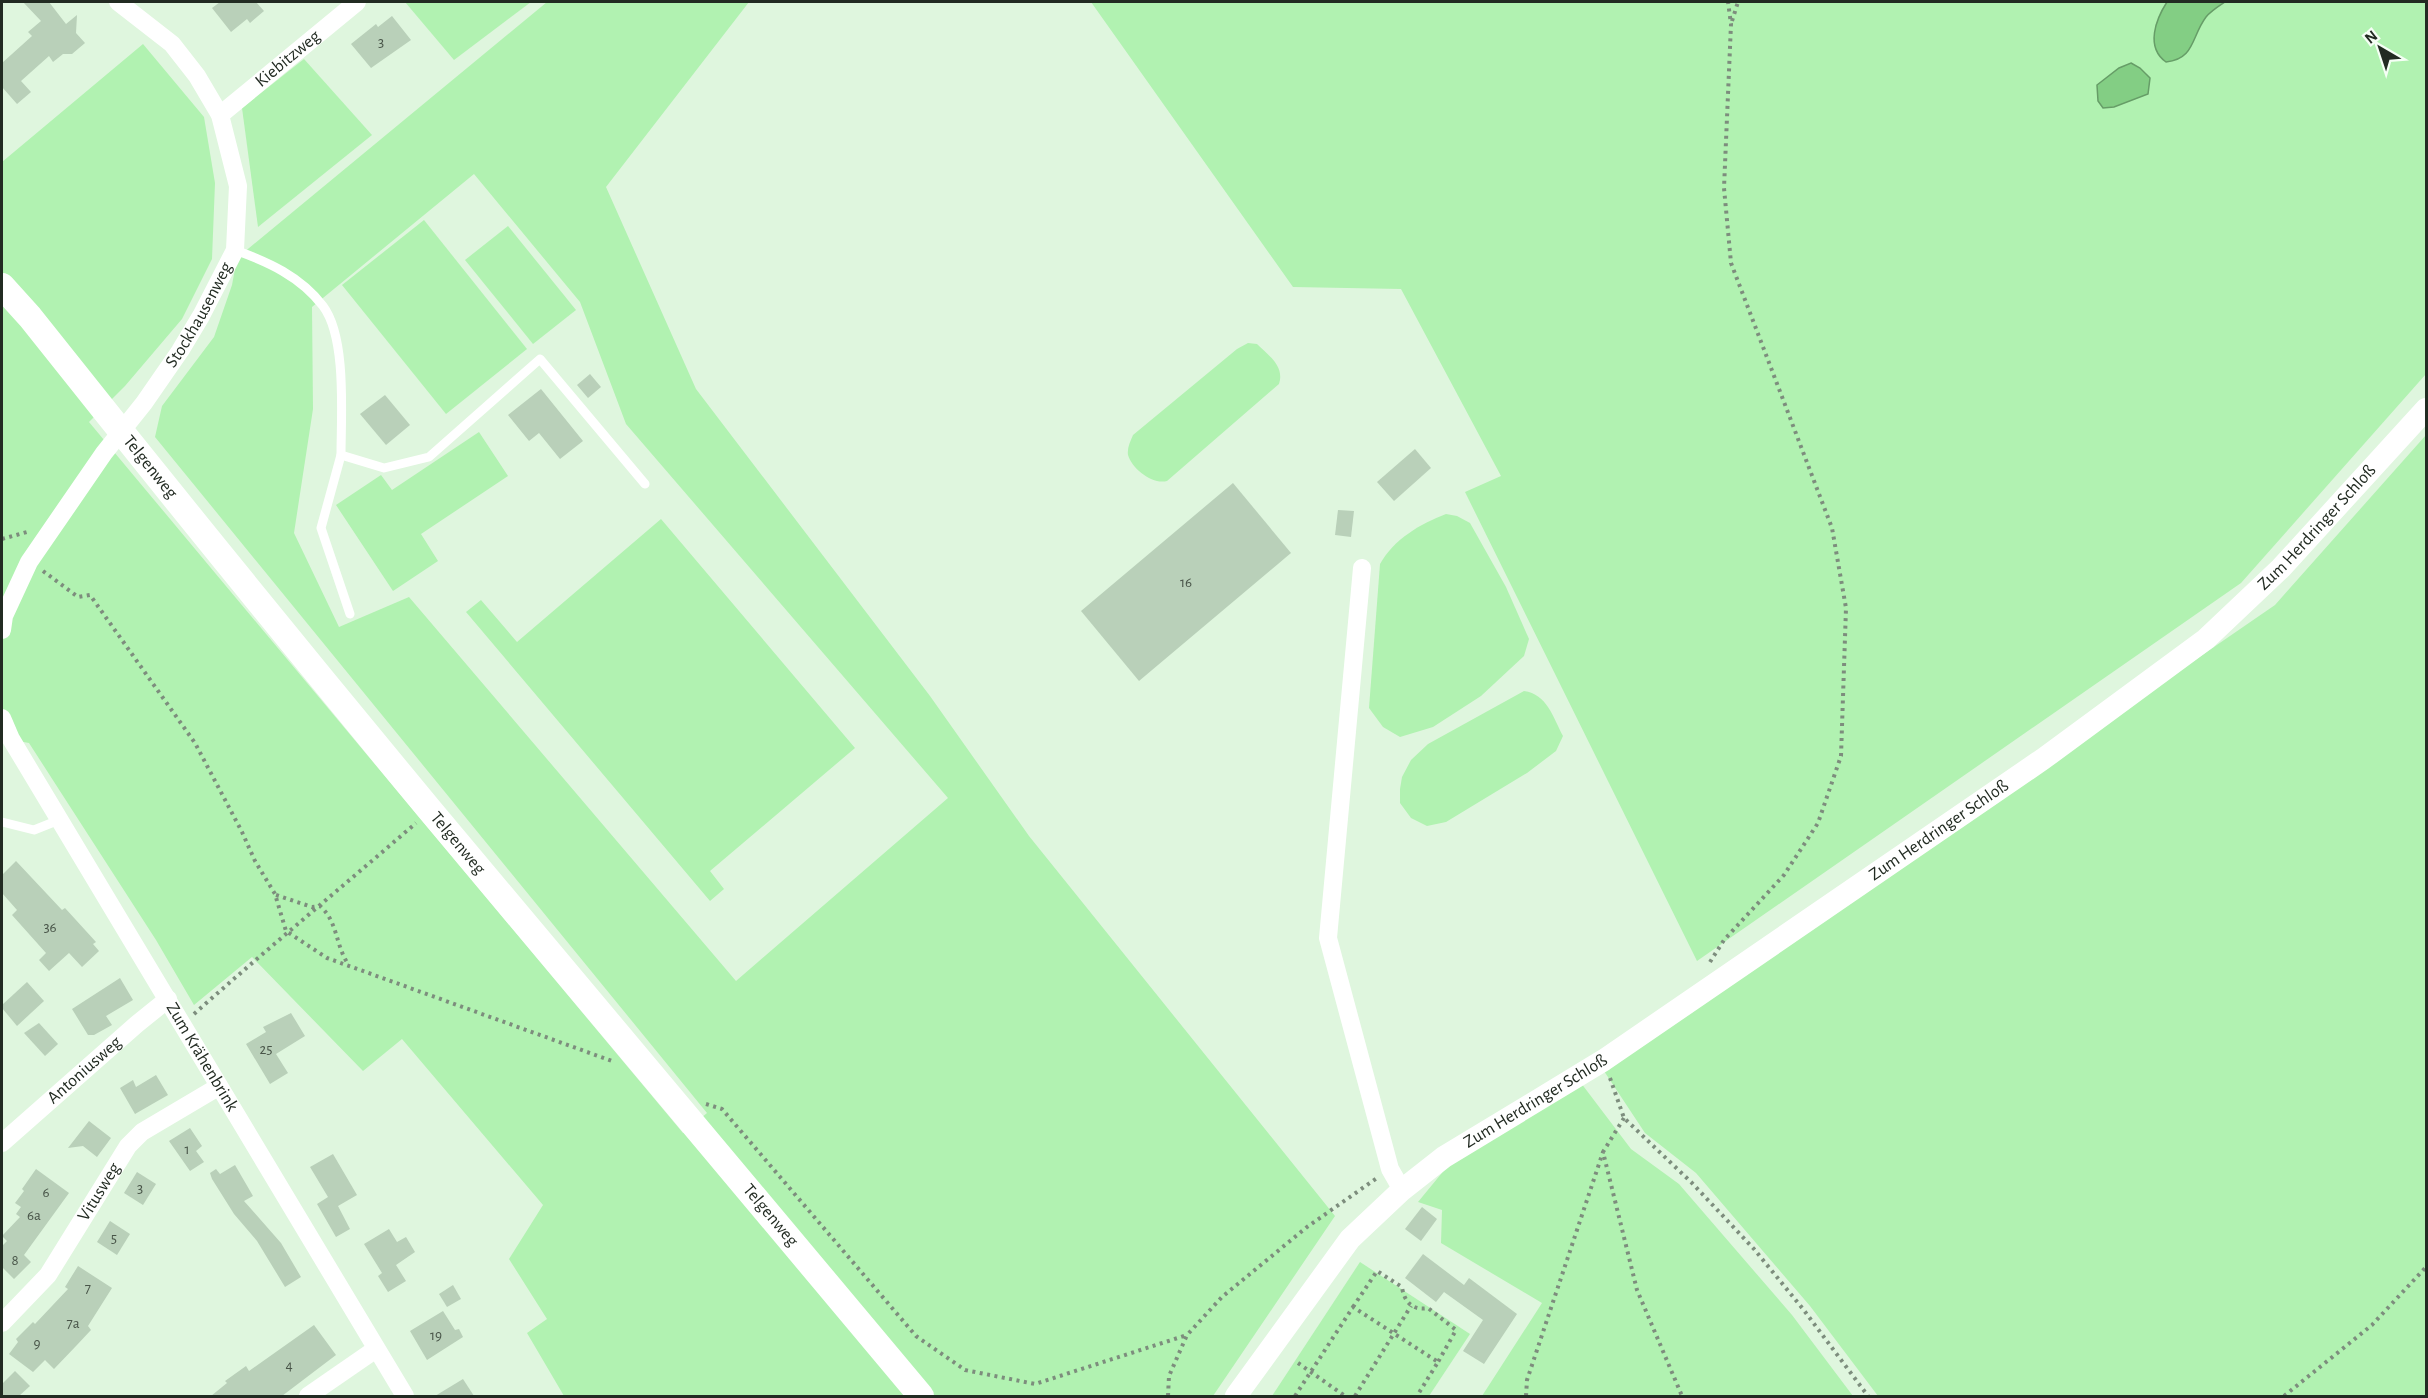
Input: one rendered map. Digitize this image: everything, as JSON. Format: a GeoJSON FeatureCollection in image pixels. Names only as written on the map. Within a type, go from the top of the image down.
{"type":"FeatureCollection","features":[{"type":"Feature","properties":{"kind":"main road","name":"Telgenweg"},"geometry":{"type":"LineString","coordinates":[[2,286],[30,317],[430,811],[921,1396]]}},
{"type":"Feature","properties":{"kind":"street","name":"Stockhausenweg"},"geometry":{"type":"LineString","coordinates":[[29,562],[51,527],[180,351],[235,250],[238,186],[220,114],[197,76],[172,44],[118,2]]}},
{"type":"Feature","properties":{"kind":"street","name":"Kiebitzweg"},"geometry":{"type":"LineString","coordinates":[[220,114],[357,2]]}},
{"type":"Feature","properties":{"kind":"street","name":"Zum Herdringer Schloß"},"geometry":{"type":"LineString","coordinates":[[1236,1396],[1350,1239],[1402,1190],[1444,1157],[1604,1060],[2043,759],[2206,639],[2281,568],[2427,409]]}},
{"type":"Feature","properties":{"kind":"street"},"geometry":{"type":"LineString","coordinates":[[2,630],[4,616],[29,562]]}},
{"type":"Feature","properties":{"kind":"street"},"geometry":{"type":"LineString","coordinates":[[1362,568],[1328,938],[1390,1169],[1402,1190]]}},
{"type":"Feature","properties":{"kind":"street","name":"Zum Krähenbrink"},"geometry":{"type":"LineString","coordinates":[[2,718],[6,745],[59,820],[405,1396]]}},
{"type":"Feature","properties":{"kind":"street","name":"Antoniusweg"},"geometry":{"type":"LineString","coordinates":[[2,1143],[136,1024],[168,999]]}},
{"type":"Feature","properties":{"kind":"street","name":"Vitusweg"},"geometry":{"type":"LineString","coordinates":[[2,1323],[48,1275],[128,1146],[142,1132],[218,1087]]}},
{"type":"Feature","properties":{"kind":"street"},"geometry":{"type":"LineString","coordinates":[[308,1396],[376,1349]]}},
{"type":"Feature","properties":{"kind":"lane"},"geometry":{"type":"LineString","coordinates":[[235,250],[288,273],[307,288],[324,308],[335,334],[341,388],[341,455],[321,528],[350,614]]}},
{"type":"Feature","properties":{"kind":"lane"},"geometry":{"type":"LineString","coordinates":[[341,455],[384,468],[429,457],[540,359],[645,484]]}},
{"type":"Feature","properties":{"kind":"lane"},"geometry":{"type":"LineString","coordinates":[[2,822],[34,830],[59,820]]}},
{"type":"Feature","properties":{"kind":"path"},"geometry":{"type":"LineString","coordinates":[[1706,968],[1724,940],[1784,875],[1818,823],[1841,756],[1845,608],[1832,528],[1731,263],[1724,188],[1731,24],[1728,2]]}},
{"type":"Feature","properties":{"kind":"path"},"geometry":{"type":"LineString","coordinates":[[1731,24],[1738,2]]}},
{"type":"Feature","properties":{"kind":"path"},"geometry":{"type":"LineString","coordinates":[[29,562],[78,597],[90,595],[195,743],[243,832],[255,861],[275,894],[312,907],[320,906]]}},
{"type":"Feature","properties":{"kind":"path"},"geometry":{"type":"LineString","coordinates":[[182,1024],[286,931],[320,906],[430,811]]}},
{"type":"Feature","properties":{"kind":"path"},"geometry":{"type":"LineString","coordinates":[[320,906],[332,921],[342,955],[349,966]]}},
{"type":"Feature","properties":{"kind":"path"},"geometry":{"type":"LineString","coordinates":[[1604,1060],[1624,1118],[1692,1183],[1754,1249],[1803,1309],[1868,1396]]}},
{"type":"Feature","properties":{"kind":"path"},"geometry":{"type":"LineString","coordinates":[[1526,1396],[1527,1380],[1604,1152],[1624,1118]]}},
{"type":"Feature","properties":{"kind":"path"},"geometry":{"type":"LineString","coordinates":[[1604,1152],[1637,1290],[1682,1396]]}},
{"type":"Feature","properties":{"kind":"path"},"geometry":{"type":"LineString","coordinates":[[1168,1396],[1169,1376],[1187,1335],[1222,1297],[1307,1227],[1390,1169]]}},
{"type":"Feature","properties":{"kind":"path"},"geometry":{"type":"LineString","coordinates":[[2284,1396],[2372,1325],[2427,1267]]}},
{"type":"Feature","properties":{"kind":"path"},"geometry":{"type":"LineString","coordinates":[[1295,1396],[1377,1271],[1402,1287],[1404,1297],[1411,1306],[1418,1310],[1428,1308],[1456,1330],[1417,1396]]}},
{"type":"Feature","properties":{"kind":"path"},"geometry":{"type":"LineString","coordinates":[[1355,1396],[1411,1306]]}},
{"type":"Feature","properties":{"kind":"path"},"geometry":{"type":"LineString","coordinates":[[1353,1307],[1438,1362]]}},
{"type":"Feature","properties":{"kind":"path"},"geometry":{"type":"LineString","coordinates":[[1298,1363],[1345,1396]]}},
{"type":"Feature","properties":{"kind":"shaded area"},"geometry":{"type":"Polygon","coordinates":[[[405,2],[531,2],[454,60],[405,2]]]}},
{"type":"Feature","properties":{"kind":"shaded area"},"geometry":{"type":"Polygon","coordinates":[[[547,2],[749,2],[606,187],[696,389],[930,696],[1029,836],[1335,1216],[1213,1396],[564,1396],[527,1333],[547,1319],[509,1259],[543,1205],[402,1039],[363,1071],[252,957],[194,1005],[156,940],[29,743],[2,738],[2,162],[143,44],[204,117],[215,183],[212,259],[182,319],[125,386],[89,422],[683,1133],[707,1113],[155,437],[162,406],[214,337],[232,285],[237,258],[547,2]],[[474,174],[312,307],[313,409],[294,533],[339,627],[409,597],[736,981],[948,798],[626,424],[580,302],[474,174]]]}},
{"type":"Feature","properties":{"kind":"shaded area"},"geometry":{"type":"Polygon","coordinates":[[[1091,2],[2426,2],[2426,374],[2241,583],[1697,961],[1465,492],[1501,476],[1401,289],[1293,287],[1091,2]]]}},
{"type":"Feature","properties":{"kind":"shaded area"},"geometry":{"type":"Polygon","coordinates":[[[2167,2],[2225,2],[2206,17],[2187,52],[2182,57],[2166,62],[2156,49],[2154,33],[2159,16],[2167,2]]]}},
{"type":"Feature","properties":{"kind":"shaded area"},"geometry":{"type":"Polygon","coordinates":[[[304,59],[372,135],[258,227],[242,108],[304,59]]]}},
{"type":"Feature","properties":{"kind":"shaded area"},"geometry":{"type":"Polygon","coordinates":[[[2131,63],[2150,78],[2148,94],[2114,107],[2103,108],[2098,101],[2097,85],[2119,68],[2131,63]]]}},
{"type":"Feature","properties":{"kind":"shaded area"},"geometry":{"type":"Polygon","coordinates":[[[424,220],[527,349],[446,414],[342,285],[424,220]]]}},
{"type":"Feature","properties":{"kind":"shaded area"},"geometry":{"type":"Polygon","coordinates":[[[508,226],[576,310],[533,344],[465,260],[508,226]]]}},
{"type":"Feature","properties":{"kind":"shaded area"},"geometry":{"type":"Polygon","coordinates":[[[1248,343],[1257,344],[1278,366],[1279,384],[1167,481],[1156,481],[1144,475],[1134,466],[1128,455],[1128,447],[1133,435],[1237,349],[1248,343]]]}},
{"type":"Feature","properties":{"kind":"shaded area"},"geometry":{"type":"Polygon","coordinates":[[[479,432],[508,476],[421,534],[438,561],[393,591],[336,505],[381,475],[392,490],[479,432]]]}},
{"type":"Feature","properties":{"kind":"shaded area"},"geometry":{"type":"Polygon","coordinates":[[[2426,435],[2426,1396],[1878,1396],[1810,1306],[1696,1173],[1645,1133],[1602,1068],[2275,605],[2426,435]]]}},
{"type":"Feature","properties":{"kind":"shaded area"},"geometry":{"type":"Polygon","coordinates":[[[1446,514],[1457,516],[1470,523],[1506,587],[1529,639],[1524,656],[1481,696],[1433,727],[1400,737],[1383,727],[1369,708],[1380,564],[1408,533],[1446,514]]]}},
{"type":"Feature","properties":{"kind":"shaded area"},"geometry":{"type":"Polygon","coordinates":[[[661,519],[855,748],[710,871],[724,889],[710,901],[466,612],[481,600],[517,642],[661,519]]]}},
{"type":"Feature","properties":{"kind":"shaded area"},"geometry":{"type":"Polygon","coordinates":[[[1524,691],[1538,697],[1552,714],[1563,736],[1556,751],[1527,773],[1446,822],[1427,826],[1411,818],[1400,803],[1400,789],[1402,777],[1411,760],[1428,744],[1524,691]]]}},
{"type":"Feature","properties":{"kind":"shaded area"},"geometry":{"type":"Polygon","coordinates":[[[1581,1083],[1631,1149],[1679,1184],[1792,1315],[1853,1396],[1482,1396],[1542,1303],[1441,1243],[1442,1210],[1418,1202],[1446,1168],[1581,1083]]]}},
{"type":"Feature","properties":{"kind":"shaded area"},"geometry":{"type":"Polygon","coordinates":[[[1360,1262],[1470,1334],[1429,1396],[1272,1396],[1360,1262]]]}},
{"type":"Feature","properties":{"kind":"building"},"geometry":{"type":"Polygon","coordinates":[[[23,2],[49,2],[66,24],[77,15],[76,33],[85,43],[72,54],[63,54],[53,62],[49,56],[21,81],[31,92],[17,104],[2,87],[2,63],[32,36],[28,32],[41,21],[23,2]]]}},
{"type":"Feature","properties":{"kind":"building"},"geometry":{"type":"Polygon","coordinates":[[[220,2],[256,2],[264,11],[250,23],[247,19],[231,32],[212,8],[220,2]]]}},
{"type":"Feature","properties":{"kind":"building"},"geometry":{"type":"Polygon","coordinates":[[[392,16],[411,40],[371,68],[351,44],[376,24],[378,27],[392,16]]]}},
{"type":"Feature","properties":{"kind":"building"},"geometry":{"type":"Polygon","coordinates":[[[590,374],[601,387],[588,398],[577,385],[590,374]]]}},
{"type":"Feature","properties":{"kind":"building"},"geometry":{"type":"Polygon","coordinates":[[[541,389],[583,441],[560,459],[539,433],[529,441],[508,415],[541,389]]]}},
{"type":"Feature","properties":{"kind":"building"},"geometry":{"type":"Polygon","coordinates":[[[385,395],[410,425],[386,445],[360,414],[385,395]]]}},
{"type":"Feature","properties":{"kind":"building"},"geometry":{"type":"Polygon","coordinates":[[[1415,449],[1431,468],[1394,501],[1377,482],[1415,449]]]}},
{"type":"Feature","properties":{"kind":"building"},"geometry":{"type":"Polygon","coordinates":[[[1233,483],[1291,553],[1139,681],[1081,611],[1233,483]]]}},
{"type":"Feature","properties":{"kind":"building"},"geometry":{"type":"Polygon","coordinates":[[[1338,510],[1354,511],[1351,537],[1335,535],[1338,510]]]}},
{"type":"Feature","properties":{"kind":"building"},"geometry":{"type":"Polygon","coordinates":[[[16,861],[62,910],[65,908],[96,942],[93,944],[99,951],[82,967],[69,953],[49,971],[39,960],[46,953],[12,915],[17,910],[2,893],[2,875],[16,861]]]}},
{"type":"Feature","properties":{"kind":"building"},"geometry":{"type":"Polygon","coordinates":[[[120,978],[133,1000],[106,1016],[112,1025],[94,1035],[88,1035],[72,1009],[120,978]]]}},
{"type":"Feature","properties":{"kind":"building"},"geometry":{"type":"Polygon","coordinates":[[[27,982],[44,1001],[17,1026],[2,1005],[27,982]]]}},
{"type":"Feature","properties":{"kind":"building"},"geometry":{"type":"Polygon","coordinates":[[[291,1013],[305,1036],[276,1054],[288,1073],[270,1084],[246,1044],[266,1032],[263,1027],[291,1013]]]}},
{"type":"Feature","properties":{"kind":"building"},"geometry":{"type":"Polygon","coordinates":[[[39,1023],[58,1044],[45,1056],[24,1033],[39,1023]]]}},
{"type":"Feature","properties":{"kind":"building"},"geometry":{"type":"Polygon","coordinates":[[[156,1075],[168,1095],[135,1114],[120,1088],[133,1080],[136,1087],[156,1075]]]}},
{"type":"Feature","properties":{"kind":"building"},"geometry":{"type":"Polygon","coordinates":[[[89,1121],[111,1138],[97,1157],[83,1146],[68,1148],[89,1121]]]}},
{"type":"Feature","properties":{"kind":"building"},"geometry":{"type":"Polygon","coordinates":[[[190,1128],[202,1146],[196,1151],[204,1162],[190,1171],[169,1141],[190,1128]]]}},
{"type":"Feature","properties":{"kind":"building"},"geometry":{"type":"Polygon","coordinates":[[[333,1154],[357,1195],[338,1206],[350,1229],[336,1237],[317,1204],[328,1197],[310,1167],[333,1154]]]}},
{"type":"Feature","properties":{"kind":"building"},"geometry":{"type":"Polygon","coordinates":[[[235,1165],[253,1196],[244,1201],[281,1243],[301,1277],[285,1287],[257,1241],[234,1214],[212,1179],[210,1173],[216,1169],[220,1174],[235,1165]]]}},
{"type":"Feature","properties":{"kind":"building"},"geometry":{"type":"Polygon","coordinates":[[[36,1169],[69,1193],[24,1255],[31,1262],[14,1279],[2,1267],[2,1246],[7,1241],[2,1236],[20,1217],[16,1214],[21,1207],[15,1203],[36,1169]]]}},
{"type":"Feature","properties":{"kind":"building"},"geometry":{"type":"Polygon","coordinates":[[[137,1172],[156,1184],[143,1205],[124,1193],[137,1172]]]}},
{"type":"Feature","properties":{"kind":"building"},"geometry":{"type":"Polygon","coordinates":[[[1422,1207],[1437,1219],[1421,1241],[1405,1229],[1422,1207]]]}},
{"type":"Feature","properties":{"kind":"building"},"geometry":{"type":"Polygon","coordinates":[[[110,1221],[130,1234],[117,1255],[97,1242],[110,1221]]]}},
{"type":"Feature","properties":{"kind":"building"},"geometry":{"type":"Polygon","coordinates":[[[389,1229],[397,1242],[406,1237],[415,1252],[396,1265],[406,1281],[388,1292],[378,1276],[382,1273],[364,1244],[389,1229]]]}},
{"type":"Feature","properties":{"kind":"building"},"geometry":{"type":"Polygon","coordinates":[[[1423,1254],[1464,1285],[1469,1278],[1517,1314],[1484,1364],[1463,1351],[1483,1320],[1444,1292],[1436,1302],[1405,1278],[1423,1254]]]}},
{"type":"Feature","properties":{"kind":"building"},"geometry":{"type":"Polygon","coordinates":[[[78,1266],[112,1288],[88,1326],[91,1330],[76,1346],[54,1369],[45,1360],[33,1372],[9,1354],[18,1342],[16,1339],[33,1322],[35,1324],[68,1289],[65,1287],[78,1266]]]}},
{"type":"Feature","properties":{"kind":"building"},"geometry":{"type":"Polygon","coordinates":[[[453,1285],[461,1299],[447,1307],[439,1294],[453,1285]]]}},
{"type":"Feature","properties":{"kind":"building"},"geometry":{"type":"Polygon","coordinates":[[[443,1311],[455,1330],[459,1329],[463,1337],[427,1360],[410,1331],[443,1311]]]}},
{"type":"Feature","properties":{"kind":"building"},"geometry":{"type":"Polygon","coordinates":[[[314,1325],[336,1355],[282,1396],[211,1396],[227,1383],[225,1381],[246,1366],[249,1371],[314,1325]]]}},
{"type":"Feature","properties":{"kind":"building"},"geometry":{"type":"Polygon","coordinates":[[[15,1371],[30,1386],[19,1396],[2,1396],[2,1384],[15,1371]]]}},
{"type":"Feature","properties":{"kind":"building"},"geometry":{"type":"Polygon","coordinates":[[[463,1379],[474,1396],[435,1396],[463,1379]]]}}]}
